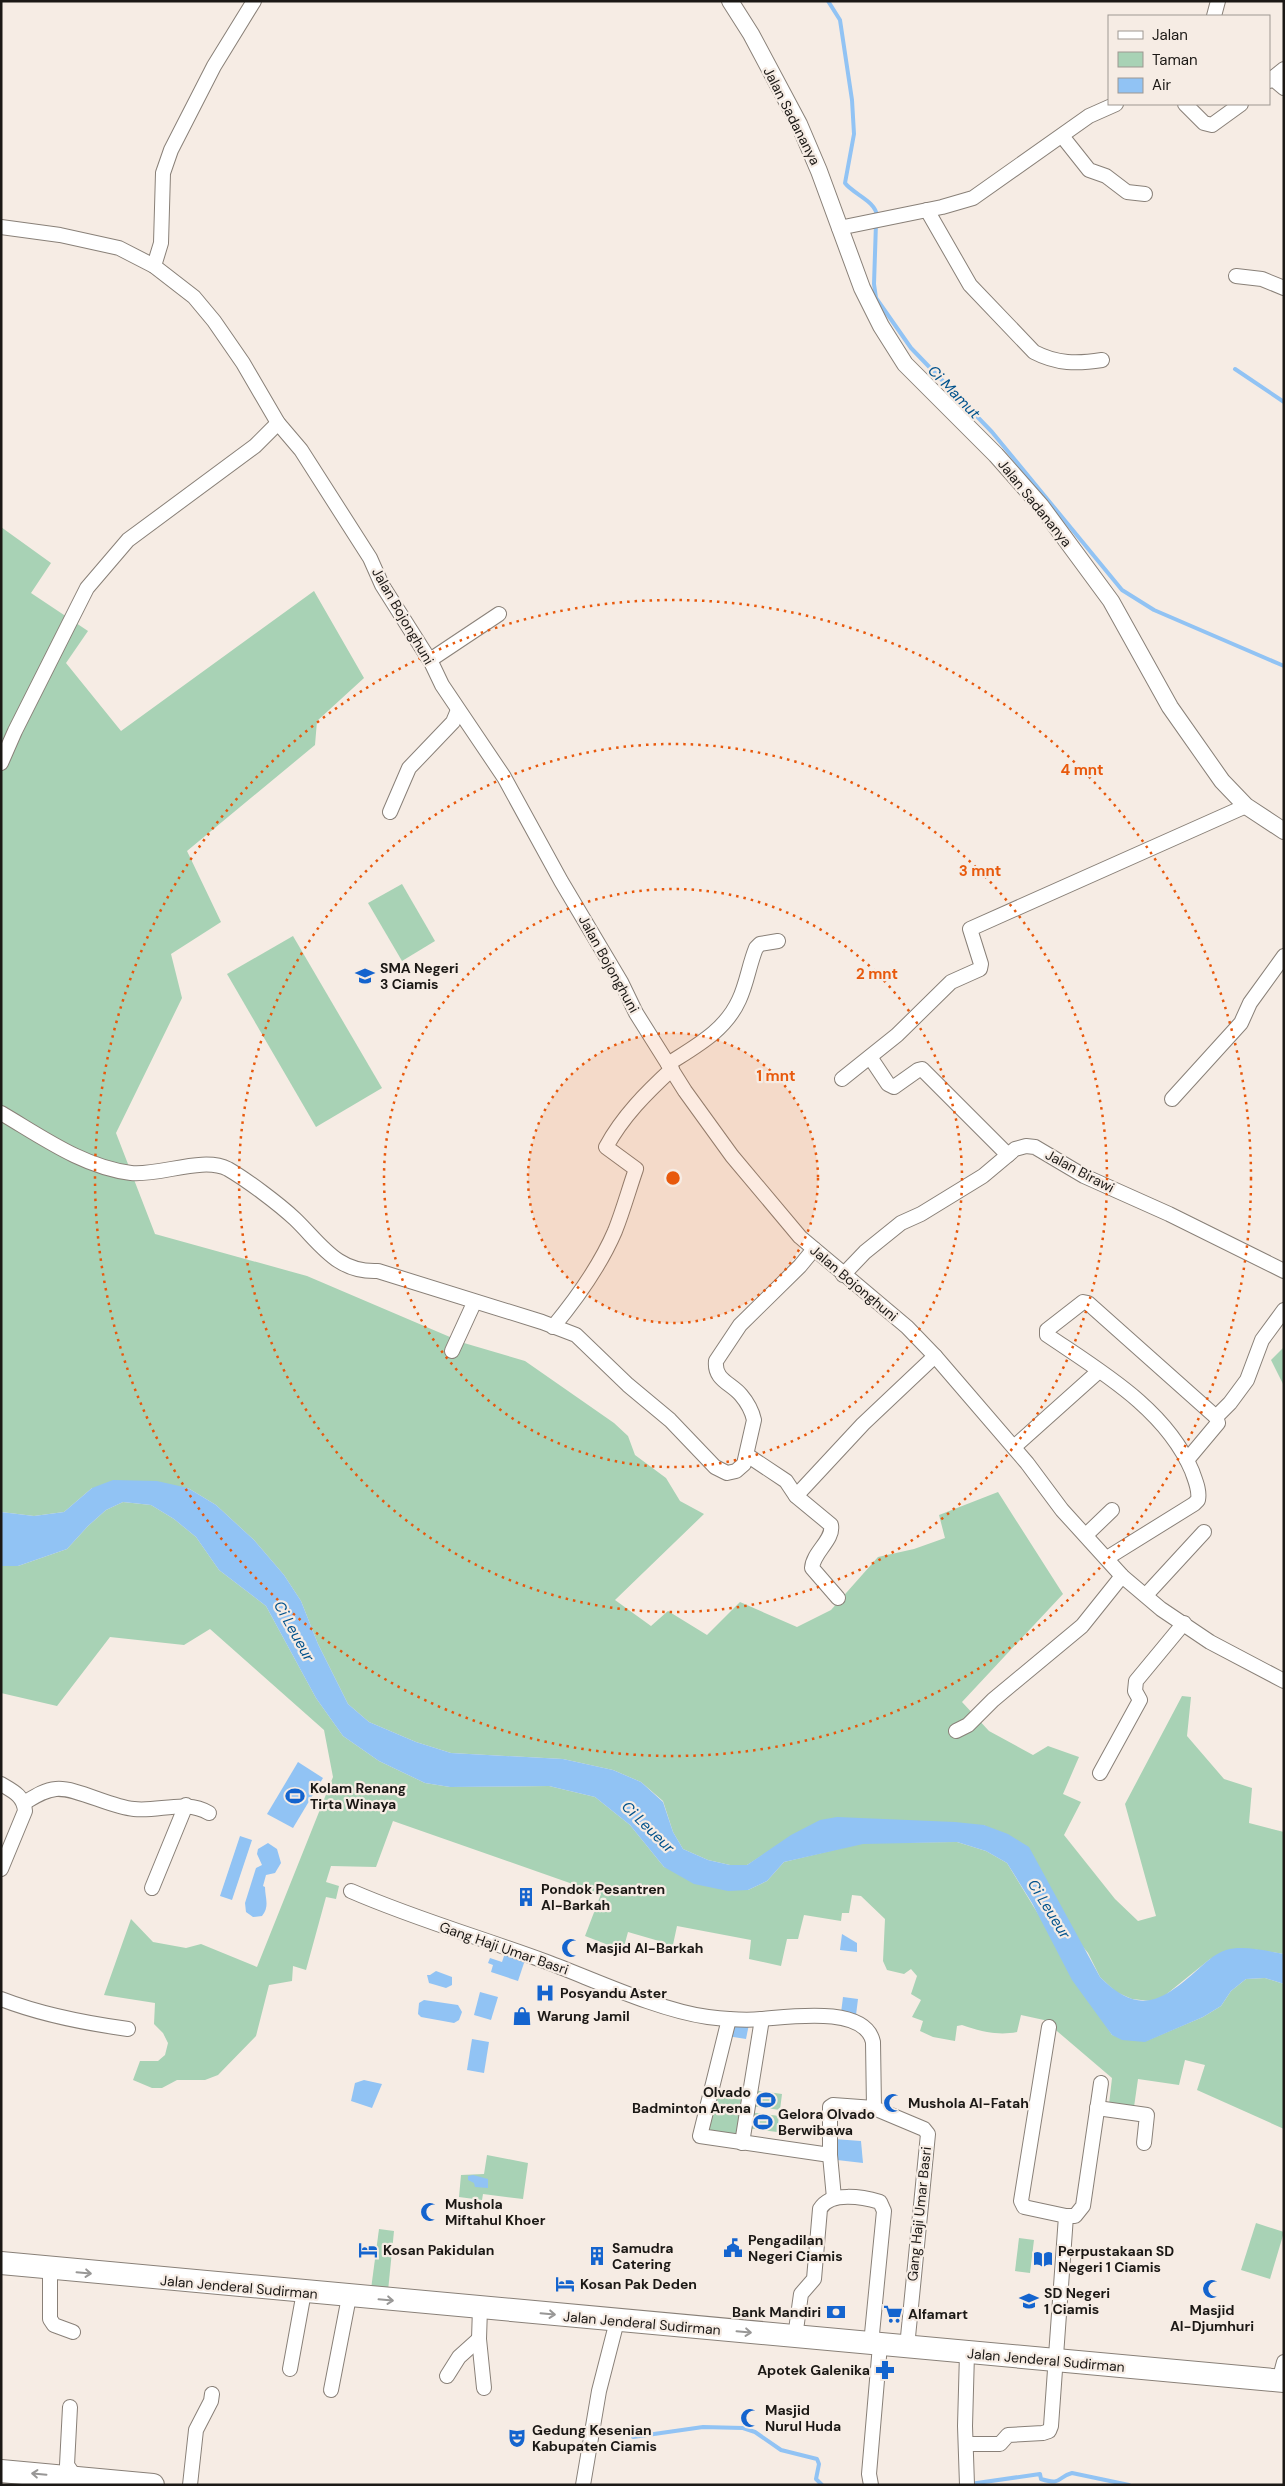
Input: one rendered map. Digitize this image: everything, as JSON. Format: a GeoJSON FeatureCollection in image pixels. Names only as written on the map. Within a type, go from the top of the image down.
{"type":"FeatureCollection","features":[{"type":"Feature","properties":{"kind":"highway","name":"Jalan Jenderal Sudirman"},"geometry":{"type":"LineString","coordinates":[[1,2263],[50,2270],[966,2353],[1282,2374]]}},
{"type":"Feature","properties":{"kind":"highway"},"geometry":{"type":"LineString","coordinates":[[1,2471],[153,2485]]}},
{"type":"Feature","properties":{"kind":"street"},"geometry":{"type":"LineString","coordinates":[[154,266],[161,242],[163,173],[171,150],[214,66],[254,1]]}},
{"type":"Feature","properties":{"kind":"street","name":"Jalan Sadananya"},"geometry":{"type":"LineString","coordinates":[[730,1],[751,34],[799,124],[819,171],[862,288],[881,326],[905,364],[996,455],[1041,506],[1110,601],[1170,707],[1222,781],[1246,806],[1284,832]]}},
{"type":"Feature","properties":{"kind":"street"},"geometry":{"type":"LineString","coordinates":[[1214,15],[1218,1]]}},
{"type":"Feature","properties":{"kind":"street"},"geometry":{"type":"LineString","coordinates":[[1284,69],[1270,80],[1284,88]]}},
{"type":"Feature","properties":{"kind":"street"},"geometry":{"type":"LineString","coordinates":[[839,228],[927,210],[973,198],[1089,116],[1114,105]]}},
{"type":"Feature","properties":{"kind":"street"},"geometry":{"type":"LineString","coordinates":[[1186,105],[1204,122],[1212,125],[1240,105]]}},
{"type":"Feature","properties":{"kind":"street"},"geometry":{"type":"LineString","coordinates":[[1062,136],[1084,167],[1106,176],[1123,190],[1145,194]]}},
{"type":"Feature","properties":{"kind":"street"},"geometry":{"type":"LineString","coordinates":[[927,210],[970,285],[1034,352],[1048,359],[1064,362],[1081,364],[1102,360]]}},
{"type":"Feature","properties":{"kind":"street","name":"Jalan Bojonghuni"},"geometry":{"type":"LineString","coordinates":[[1,227],[60,234],[119,248],[154,266],[194,298],[214,321],[243,363],[278,423],[301,450],[370,558],[382,585],[430,660],[458,710],[504,777],[561,881],[621,982],[636,1013],[732,1156],[800,1237],[907,1327],[935,1356],[1014,1447],[1057,1504],[1122,1576],[1210,1642],[1284,1681]]}},
{"type":"Feature","properties":{"kind":"street"},"geometry":{"type":"LineString","coordinates":[[1236,276],[1262,280],[1284,288]]}},
{"type":"Feature","properties":{"kind":"street"},"geometry":{"type":"LineString","coordinates":[[1,763],[87,588],[128,540],[244,455],[278,423]]}},
{"type":"Feature","properties":{"kind":"street"},"geometry":{"type":"LineString","coordinates":[[430,660],[499,614]]}},
{"type":"Feature","properties":{"kind":"street"},"geometry":{"type":"LineString","coordinates":[[390,812],[409,768],[453,722],[458,710]]}},
{"type":"Feature","properties":{"kind":"street"},"geometry":{"type":"LineString","coordinates":[[842,1079],[897,1035],[951,982],[980,969],[981,964],[970,929],[1246,806]]}},
{"type":"Feature","properties":{"kind":"street"},"geometry":{"type":"LineString","coordinates":[[553,1327],[576,1299],[598,1264],[615,1231],[636,1169],[606,1147],[618,1125],[670,1066],[708,1038],[728,1019],[740,998],[756,948],[760,944],[778,941]]}},
{"type":"Feature","properties":{"kind":"street"},"geometry":{"type":"LineString","coordinates":[[1172,1099],[1241,1023],[1250,1003],[1284,956]]}},
{"type":"Feature","properties":{"kind":"street"},"geometry":{"type":"LineString","coordinates":[[870,1057],[888,1084],[894,1087],[922,1069],[1008,1154]]}},
{"type":"Feature","properties":{"kind":"street"},"geometry":{"type":"LineString","coordinates":[[1,1114],[69,1152],[120,1171],[149,1174],[210,1165],[226,1168],[294,1219],[333,1259],[360,1270],[378,1271],[542,1322],[576,1335],[622,1379],[670,1420],[715,1467],[733,1473],[744,1464],[754,1420],[752,1412],[740,1393],[719,1377],[716,1371],[716,1361],[740,1326],[814,1250]]}},
{"type":"Feature","properties":{"kind":"street","name":"Jalan Birawi"},"geometry":{"type":"LineString","coordinates":[[843,1275],[865,1252],[901,1223],[921,1214],[983,1176],[1008,1154],[1026,1146],[1036,1147],[1084,1176],[1169,1214],[1284,1271]]}},
{"type":"Feature","properties":{"kind":"street"},"geometry":{"type":"LineString","coordinates":[[452,1351],[474,1302]]}},
{"type":"Feature","properties":{"kind":"street"},"geometry":{"type":"LineString","coordinates":[[1107,1558],[1198,1500],[1198,1487],[1187,1460],[1150,1413],[1099,1371],[1047,1335],[1047,1330],[1083,1302],[1088,1303],[1216,1417],[1218,1423],[1187,1460]]}},
{"type":"Feature","properties":{"kind":"street"},"geometry":{"type":"LineString","coordinates":[[1216,1417],[1230,1403],[1247,1380],[1262,1340],[1284,1310]]}},
{"type":"Feature","properties":{"kind":"street"},"geometry":{"type":"LineString","coordinates":[[796,1496],[863,1424],[935,1356]]}},
{"type":"Feature","properties":{"kind":"street"},"geometry":{"type":"LineString","coordinates":[[1014,1447],[1099,1371]]}},
{"type":"Feature","properties":{"kind":"street"},"geometry":{"type":"LineString","coordinates":[[747,1455],[786,1481],[796,1496],[831,1525],[831,1532],[814,1559],[812,1568],[838,1598]]}},
{"type":"Feature","properties":{"kind":"street"},"geometry":{"type":"LineString","coordinates":[[1086,1535],[1112,1510]]}},
{"type":"Feature","properties":{"kind":"street"},"geometry":{"type":"LineString","coordinates":[[1146,1595],[1204,1532]]}},
{"type":"Feature","properties":{"kind":"street"},"geometry":{"type":"LineString","coordinates":[[956,1731],[968,1725],[993,1700],[1082,1626],[1122,1576]]}},
{"type":"Feature","properties":{"kind":"street"},"geometry":{"type":"LineString","coordinates":[[1100,1773],[1140,1700],[1135,1691],[1136,1681],[1184,1623]]}},
{"type":"Feature","properties":{"kind":"street"},"geometry":{"type":"LineString","coordinates":[[1,1784],[21,1797],[24,1803],[23,1819],[1,1869]]}},
{"type":"Feature","properties":{"kind":"street"},"geometry":{"type":"LineString","coordinates":[[24,1803],[43,1792],[66,1789],[109,1805],[151,1810],[186,1805],[209,1814]]}},
{"type":"Feature","properties":{"kind":"street"},"geometry":{"type":"LineString","coordinates":[[152,1888],[186,1805]]}},
{"type":"Feature","properties":{"kind":"street","name":"Gang Haji Umar Basri"},"geometry":{"type":"LineString","coordinates":[[351,1891],[664,2006],[691,2014],[729,2019],[762,2019],[795,2014],[859,2022],[866,2027],[871,2033],[873,2042],[874,2108],[924,2129],[928,2134],[907,2347]]}},
{"type":"Feature","properties":{"kind":"street"},"geometry":{"type":"LineString","coordinates":[[1,1998],[87,2024],[128,2028]]}},
{"type":"Feature","properties":{"kind":"street"},"geometry":{"type":"LineString","coordinates":[[729,2019],[700,2136],[830,2155]]}},
{"type":"Feature","properties":{"kind":"street"},"geometry":{"type":"LineString","coordinates":[[742,2143],[762,2019]]}},
{"type":"Feature","properties":{"kind":"street"},"geometry":{"type":"LineString","coordinates":[[1048,2027],[1021,2201],[1024,2207],[1066,2216],[1075,2216],[1083,2206],[1101,2083]]}},
{"type":"Feature","properties":{"kind":"street"},"geometry":{"type":"LineString","coordinates":[[834,2198],[830,2155],[830,2107],[833,2105],[874,2108]]}},
{"type":"Feature","properties":{"kind":"street"},"geometry":{"type":"LineString","coordinates":[[1097,2108],[1147,2115],[1144,2143]]}},
{"type":"Feature","properties":{"kind":"street"},"geometry":{"type":"LineString","coordinates":[[796,2337],[801,2294],[814,2279],[820,2209],[824,2201],[834,2198],[875,2201],[884,2206],[869,2474],[870,2485]]}},
{"type":"Feature","properties":{"kind":"street"},"geometry":{"type":"LineString","coordinates":[[966,2444],[1000,2444],[1008,2434],[1049,2431],[1066,2216]]}},
{"type":"Feature","properties":{"kind":"street"},"geometry":{"type":"LineString","coordinates":[[50,2270],[50,2319],[54,2325],[73,2332]]}},
{"type":"Feature","properties":{"kind":"street"},"geometry":{"type":"LineString","coordinates":[[290,2370],[304,2292]]}},
{"type":"Feature","properties":{"kind":"street"},"geometry":{"type":"LineString","coordinates":[[331,2390],[349,2297]]}},
{"type":"Feature","properties":{"kind":"street"},"geometry":{"type":"LineString","coordinates":[[480,2308],[479,2339],[484,2388]]}},
{"type":"Feature","properties":{"kind":"street"},"geometry":{"type":"LineString","coordinates":[[583,2485],[599,2390],[617,2321]]}},
{"type":"Feature","properties":{"kind":"street"},"geometry":{"type":"LineString","coordinates":[[447,2376],[459,2356],[479,2339]]}},
{"type":"Feature","properties":{"kind":"street"},"geometry":{"type":"LineString","coordinates":[[966,2353],[968,2485]]}},
{"type":"Feature","properties":{"kind":"street"},"geometry":{"type":"LineString","coordinates":[[190,2485],[196,2430],[211,2401],[212,2394]]}},
{"type":"Feature","properties":{"kind":"street"},"geometry":{"type":"LineString","coordinates":[[70,2407],[67,2465],[76,2478]]}},
{"type":"Feature","properties":{"kind":"green space"},"geometry":{"type":"Polygon","coordinates":[[[1,527],[51,563],[31,593],[88,631],[66,663],[121,731],[314,591],[364,678],[317,721],[315,745],[187,851],[221,922],[171,954],[182,998],[116,1133],[155,1234],[307,1276],[464,1343],[525,1361],[614,1423],[628,1436],[635,1455],[666,1478],[680,1501],[704,1514],[615,1600],[651,1626],[668,1611],[707,1635],[740,1602],[797,1627],[831,1610],[878,1557],[914,1549],[945,1538],[939,1515],[998,1492],[1063,1594],[962,1702],[989,1731],[1033,1755],[1048,1746],[1079,1757],[1063,1794],[1081,1802],[1064,1835],[1115,1899],[1138,1921],[1156,1916],[1125,1804],[1182,1696],[1191,1697],[1187,1736],[1224,1779],[1252,1788],[1249,1823],[1284,1832],[1284,1954],[1252,1949],[1210,1959],[1163,1997],[1150,2001],[1132,1999],[1116,1992],[1100,1977],[1088,1953],[984,1825],[766,1853],[747,1865],[730,1865],[708,1860],[683,1849],[673,1832],[663,1801],[641,1782],[613,1770],[563,1759],[451,1753],[416,1742],[369,1722],[348,1704],[318,1644],[301,1601],[284,1575],[254,1540],[216,1505],[188,1488],[92,1488],[64,1512],[34,1516],[1,1512],[1,527]]]}},
{"type":"Feature","properties":{"kind":"green space"},"geometry":{"type":"Polygon","coordinates":[[[402,884],[435,941],[402,961],[368,903],[402,884]]]}},
{"type":"Feature","properties":{"kind":"green space"},"geometry":{"type":"Polygon","coordinates":[[[293,936],[382,1088],[316,1127],[227,974],[293,936]]]}},
{"type":"Feature","properties":{"kind":"green space"},"geometry":{"type":"Polygon","coordinates":[[[1284,1347],[1284,1386],[1271,1360],[1284,1347]]]}},
{"type":"Feature","properties":{"kind":"green space"},"geometry":{"type":"Polygon","coordinates":[[[123,1502],[151,1505],[174,1519],[196,1537],[219,1570],[266,1606],[316,1698],[343,1736],[379,1761],[425,1783],[450,1787],[549,1786],[595,1797],[630,1825],[664,1867],[748,1890],[767,1881],[784,1862],[863,1843],[957,1842],[986,1851],[1007,1863],[1112,2035],[1146,2041],[1203,2017],[1221,2006],[1231,1991],[1246,1979],[1265,1978],[1284,1984],[1284,2129],[1197,2090],[1205,2065],[1185,2060],[1179,2085],[1138,2079],[1134,2107],[1109,2104],[1112,2078],[1044,2020],[1021,2015],[1017,2032],[1010,2033],[989,2032],[962,2025],[957,2026],[955,2041],[933,2037],[920,2031],[923,2021],[912,2017],[921,2000],[911,1994],[917,1976],[911,1969],[904,1974],[887,1970],[883,1961],[885,1919],[861,1896],[852,1895],[849,1913],[842,1913],[841,1921],[804,1915],[798,1939],[787,1939],[781,1966],[749,1959],[751,1940],[677,1926],[671,1954],[658,1951],[659,1941],[628,1932],[622,1954],[610,1950],[611,1946],[585,1936],[601,1894],[393,1821],[376,1867],[331,1866],[326,1882],[339,1886],[336,1899],[326,1897],[306,1970],[293,1966],[292,1981],[269,1985],[256,2036],[218,2075],[205,2080],[177,2080],[162,2088],[152,2088],[133,2080],[140,2061],[158,2061],[165,2055],[168,2043],[163,2033],[154,2024],[155,2003],[104,1995],[131,1919],[153,1942],[186,1948],[201,1944],[257,1967],[333,1777],[324,1730],[210,1629],[184,1645],[110,1637],[57,1706],[1,1693],[1,1566],[18,1566],[67,1549],[106,1510],[123,1502]]]}},
{"type":"Feature","properties":{"kind":"green space","name":"Olvado Badminton Arena"},"geometry":{"type":"Polygon","coordinates":[[[752,2090],[782,2094],[780,2110],[750,2106],[752,2090]]]}},
{"type":"Feature","properties":{"kind":"green space"},"geometry":{"type":"Polygon","coordinates":[[[713,2092],[745,2098],[739,2136],[705,2132],[713,2092]]]}},
{"type":"Feature","properties":{"kind":"green space","name":"Gelora Olvado Berwibawa"},"geometry":{"type":"Polygon","coordinates":[[[749,2112],[779,2116],[777,2132],[747,2128],[749,2112]]]}},
{"type":"Feature","properties":{"kind":"green space"},"geometry":{"type":"Polygon","coordinates":[[[487,2155],[528,2163],[523,2199],[483,2194],[482,2200],[459,2197],[461,2175],[484,2174],[487,2155]]]}},
{"type":"Feature","properties":{"kind":"green space"},"geometry":{"type":"Polygon","coordinates":[[[1256,2223],[1284,2232],[1270,2279],[1241,2270],[1256,2223]]]}},
{"type":"Feature","properties":{"kind":"green space"},"geometry":{"type":"Polygon","coordinates":[[[379,2229],[394,2231],[388,2291],[371,2289],[379,2229]]]}},
{"type":"Feature","properties":{"kind":"green space"},"geometry":{"type":"Polygon","coordinates":[[[1019,2238],[1034,2240],[1030,2273],[1015,2271],[1019,2238]]]}},
{"type":"Feature","properties":{"kind":"water","name":"Ci Leueur"},"geometry":{"type":"Polygon","coordinates":[[[113,1480],[157,1481],[188,1488],[216,1505],[254,1540],[284,1575],[301,1601],[318,1644],[348,1704],[369,1722],[416,1742],[451,1753],[563,1759],[613,1770],[641,1782],[663,1802],[673,1832],[683,1849],[708,1860],[730,1865],[747,1865],[791,1835],[820,1820],[837,1817],[984,1825],[1008,1834],[1029,1847],[1100,1977],[1113,1989],[1125,1996],[1137,2000],[1159,1997],[1182,1983],[1213,1957],[1226,1950],[1240,1948],[1284,1954],[1284,1984],[1265,1978],[1246,1979],[1231,1991],[1221,2006],[1203,2017],[1145,2042],[1122,2040],[1112,2035],[1072,1980],[1032,1903],[1007,1863],[986,1851],[957,1842],[863,1844],[784,1862],[767,1881],[748,1890],[728,1891],[694,1884],[664,1867],[630,1825],[595,1797],[549,1786],[450,1787],[425,1783],[379,1761],[343,1736],[316,1698],[266,1606],[219,1570],[196,1537],[174,1519],[151,1505],[123,1502],[106,1510],[67,1549],[18,1566],[1,1566],[1,1512],[34,1516],[64,1512],[92,1488],[113,1480]]]}},
{"type":"Feature","properties":{"kind":"water","name":"Kolam Renang Tirta Winaya"},"geometry":{"type":"Polygon","coordinates":[[[298,1762],[323,1778],[293,1828],[267,1814],[298,1762]]]}},
{"type":"Feature","properties":{"kind":"water"},"geometry":{"type":"Polygon","coordinates":[[[240,1836],[252,1840],[232,1900],[220,1896],[240,1836]]]}},
{"type":"Feature","properties":{"kind":"water"},"geometry":{"type":"Polygon","coordinates":[[[268,1843],[277,1849],[281,1863],[275,1873],[266,1875],[263,1886],[265,1887],[266,1909],[262,1916],[253,1917],[246,1912],[245,1903],[256,1868],[262,1865],[257,1854],[258,1849],[268,1843]]]}},
{"type":"Feature","properties":{"kind":"water"},"geometry":{"type":"Polygon","coordinates":[[[842,1934],[857,1943],[857,1952],[840,1950],[842,1934]]]}},
{"type":"Feature","properties":{"kind":"water"},"geometry":{"type":"Polygon","coordinates":[[[505,1953],[525,1960],[518,1981],[491,1972],[493,1965],[488,1963],[490,1958],[502,1962],[505,1953]]]}},
{"type":"Feature","properties":{"kind":"water"},"geometry":{"type":"Polygon","coordinates":[[[436,1971],[452,1977],[452,1985],[446,1988],[429,1983],[427,1975],[436,1971]]]}},
{"type":"Feature","properties":{"kind":"water"},"geometry":{"type":"Polygon","coordinates":[[[480,1992],[498,1997],[491,2020],[474,2015],[480,1992]]]}},
{"type":"Feature","properties":{"kind":"water"},"geometry":{"type":"Polygon","coordinates":[[[843,1997],[858,1999],[856,2015],[841,2013],[843,1997]]]}},
{"type":"Feature","properties":{"kind":"water"},"geometry":{"type":"Polygon","coordinates":[[[424,2000],[458,2005],[462,2012],[459,2020],[454,2023],[421,2017],[418,2014],[419,2003],[424,2000]]]}},
{"type":"Feature","properties":{"kind":"water"},"geometry":{"type":"Polygon","coordinates":[[[730,2021],[749,2024],[746,2039],[727,2036],[730,2021]]]}},
{"type":"Feature","properties":{"kind":"water"},"geometry":{"type":"Polygon","coordinates":[[[472,2039],[489,2042],[484,2073],[467,2070],[472,2039]]]}},
{"type":"Feature","properties":{"kind":"water"},"geometry":{"type":"Polygon","coordinates":[[[364,2080],[382,2084],[372,2108],[351,2101],[355,2083],[364,2080]]]}},
{"type":"Feature","properties":{"kind":"water"},"geometry":{"type":"Polygon","coordinates":[[[834,2139],[861,2141],[863,2163],[837,2160],[834,2139]]]}},
{"type":"Feature","properties":{"kind":"water"},"geometry":{"type":"Polygon","coordinates":[[[473,2175],[488,2179],[488,2188],[475,2187],[474,2183],[468,2180],[468,2176],[473,2175]]]}},
{"type":"Feature","properties":{"kind":"waterway","name":"Ci Mamut"},"geometry":{"type":"LineString","coordinates":[[828,1],[840,20],[852,100],[854,134],[845,183],[873,206],[877,216]]}},
{"type":"Feature","properties":{"kind":"waterway","name":"Ci Mamut"},"geometry":{"type":"LineString","coordinates":[[876,223],[874,284],[876,298],[911,348],[992,432],[1122,590],[1154,610],[1284,666]]}},
{"type":"Feature","properties":{"kind":"waterway"},"geometry":{"type":"LineString","coordinates":[[1235,369],[1284,402]]}},
{"type":"Feature","properties":{"kind":"waterway"},"geometry":{"type":"LineString","coordinates":[[633,2437],[703,2427],[743,2428],[755,2432],[781,2450],[817,2459],[819,2464],[816,2479],[822,2485]]}},
{"type":"Feature","properties":{"kind":"waterway"},"geometry":{"type":"LineString","coordinates":[[970,2484],[1040,2474],[1041,2479],[1053,2482],[1072,2473],[1129,2485]]}},
{"type":"Feature","properties":{"kind":"place","name":"SMA Negeri 3 Ciamis"},"geometry":{"type":"Point","coordinates":[365,976]}},
{"type":"Feature","properties":{"kind":"place","name":"Kolam Renang Tirta Winaya"},"geometry":{"type":"Point","coordinates":[295,1796]}},
{"type":"Feature","properties":{"kind":"place","name":"Pondok Pesantren Al-Barkah"},"geometry":{"type":"Point","coordinates":[526,1897]}},
{"type":"Feature","properties":{"kind":"place","name":"Masjid Al-Barkah"},"geometry":{"type":"Point","coordinates":[571,1948]}},
{"type":"Feature","properties":{"kind":"place","name":"Posyandu Aster"},"geometry":{"type":"Point","coordinates":[545,1993]}},
{"type":"Feature","properties":{"kind":"place","name":"Warung Jamil"},"geometry":{"type":"Point","coordinates":[522,2016]}},
{"type":"Feature","properties":{"kind":"place","name":"Olvado Badminton Arena"},"geometry":{"type":"Point","coordinates":[766,2100]}},
{"type":"Feature","properties":{"kind":"place","name":"Mushola Al-Fatah"},"geometry":{"type":"Point","coordinates":[893,2103]}},
{"type":"Feature","properties":{"kind":"place","name":"Gelora Olvado Berwibawa"},"geometry":{"type":"Point","coordinates":[763,2122]}},
{"type":"Feature","properties":{"kind":"place","name":"Mushola Miftahul Khoer"},"geometry":{"type":"Point","coordinates":[430,2212]}},
{"type":"Feature","properties":{"kind":"place","name":"Pengadilan Negeri Ciamis"},"geometry":{"type":"Point","coordinates":[733,2248]}},
{"type":"Feature","properties":{"kind":"place","name":"Kosan Pakidulan"},"geometry":{"type":"Point","coordinates":[368,2250]}},
{"type":"Feature","properties":{"kind":"place","name":"Samudra Catering"},"geometry":{"type":"Point","coordinates":[597,2256]}},
{"type":"Feature","properties":{"kind":"place","name":"Perpustakaan SD Negeri 1 Ciamis"},"geometry":{"type":"Point","coordinates":[1043,2259]}},
{"type":"Feature","properties":{"kind":"place","name":"Kosan Pak Deden"},"geometry":{"type":"Point","coordinates":[565,2284]}},
{"type":"Feature","properties":{"kind":"place","name":"Masjid Al-Djumhuri"},"geometry":{"type":"Point","coordinates":[1212,2289]}},
{"type":"Feature","properties":{"kind":"place","name":"SD Negeri 1 Ciamis"},"geometry":{"type":"Point","coordinates":[1029,2301]}},
{"type":"Feature","properties":{"kind":"place","name":"Bank Mandiri"},"geometry":{"type":"Point","coordinates":[836,2312]}},
{"type":"Feature","properties":{"kind":"place","name":"Alfamart"},"geometry":{"type":"Point","coordinates":[893,2314]}},
{"type":"Feature","properties":{"kind":"place","name":"Apotek Galenika"},"geometry":{"type":"Point","coordinates":[885,2370]}},
{"type":"Feature","properties":{"kind":"place","name":"Masjid Nurul Huda"},"geometry":{"type":"Point","coordinates":[750,2418]}},
{"type":"Feature","properties":{"kind":"place","name":"Gedung Kesenian Kabupaten Ciamis"},"geometry":{"type":"Point","coordinates":[517,2438]}}]}
